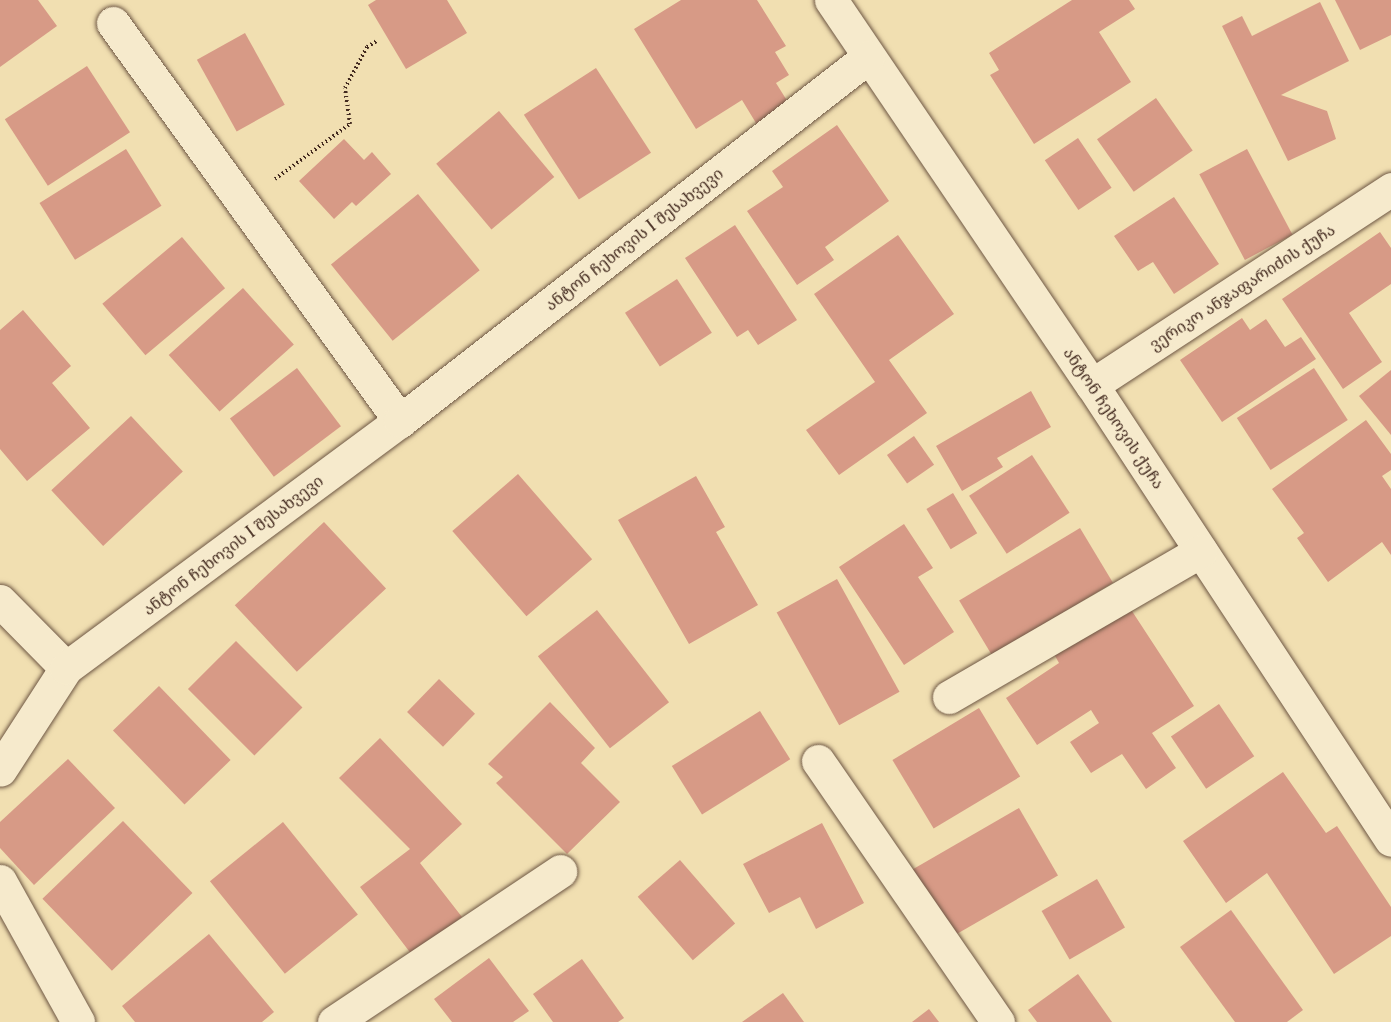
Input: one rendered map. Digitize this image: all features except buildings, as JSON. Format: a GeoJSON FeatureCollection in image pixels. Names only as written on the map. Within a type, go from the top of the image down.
{"type":"FeatureCollection","features":[{"type":"Feature","properties":{"kind":"street","name":"ანტონ ჩეხოვის ქუჩა"},"geometry":{"type":"LineString","coordinates":[[831,0],[1092,385],[1391,840]]}},
{"type":"Feature","properties":{"kind":"street"},"geometry":{"type":"LineString","coordinates":[[113,23],[400,421]]}},
{"type":"Feature","properties":{"kind":"street","name":"ანტონ ჩეხოვის I შესახვევი"},"geometry":{"type":"LineString","coordinates":[[66,668],[400,421],[868,57]]}},
{"type":"Feature","properties":{"kind":"street","name":"ვერიკო ანჯაფარიძის ქუჩა"},"geometry":{"type":"LineString","coordinates":[[1092,385],[1391,189]]}},
{"type":"Feature","properties":{"kind":"street"},"geometry":{"type":"LineString","coordinates":[[949,698],[1201,551]]}},
{"type":"Feature","properties":{"kind":"street"},"geometry":{"type":"LineString","coordinates":[[0,600],[66,668],[0,770]]}},
{"type":"Feature","properties":{"kind":"street"},"geometry":{"type":"LineString","coordinates":[[818,761],[998,1022]]}},
{"type":"Feature","properties":{"kind":"street"},"geometry":{"type":"LineString","coordinates":[[334,1022],[560,871]]}},
{"type":"Feature","properties":{"kind":"street"},"geometry":{"type":"LineString","coordinates":[[0,881],[78,1022]]}},
{"type":"Feature","properties":{"kind":"path"},"geometry":{"type":"LineString","coordinates":[[242,202],[350,124],[345,88],[367,47],[378,40]]}}]}
